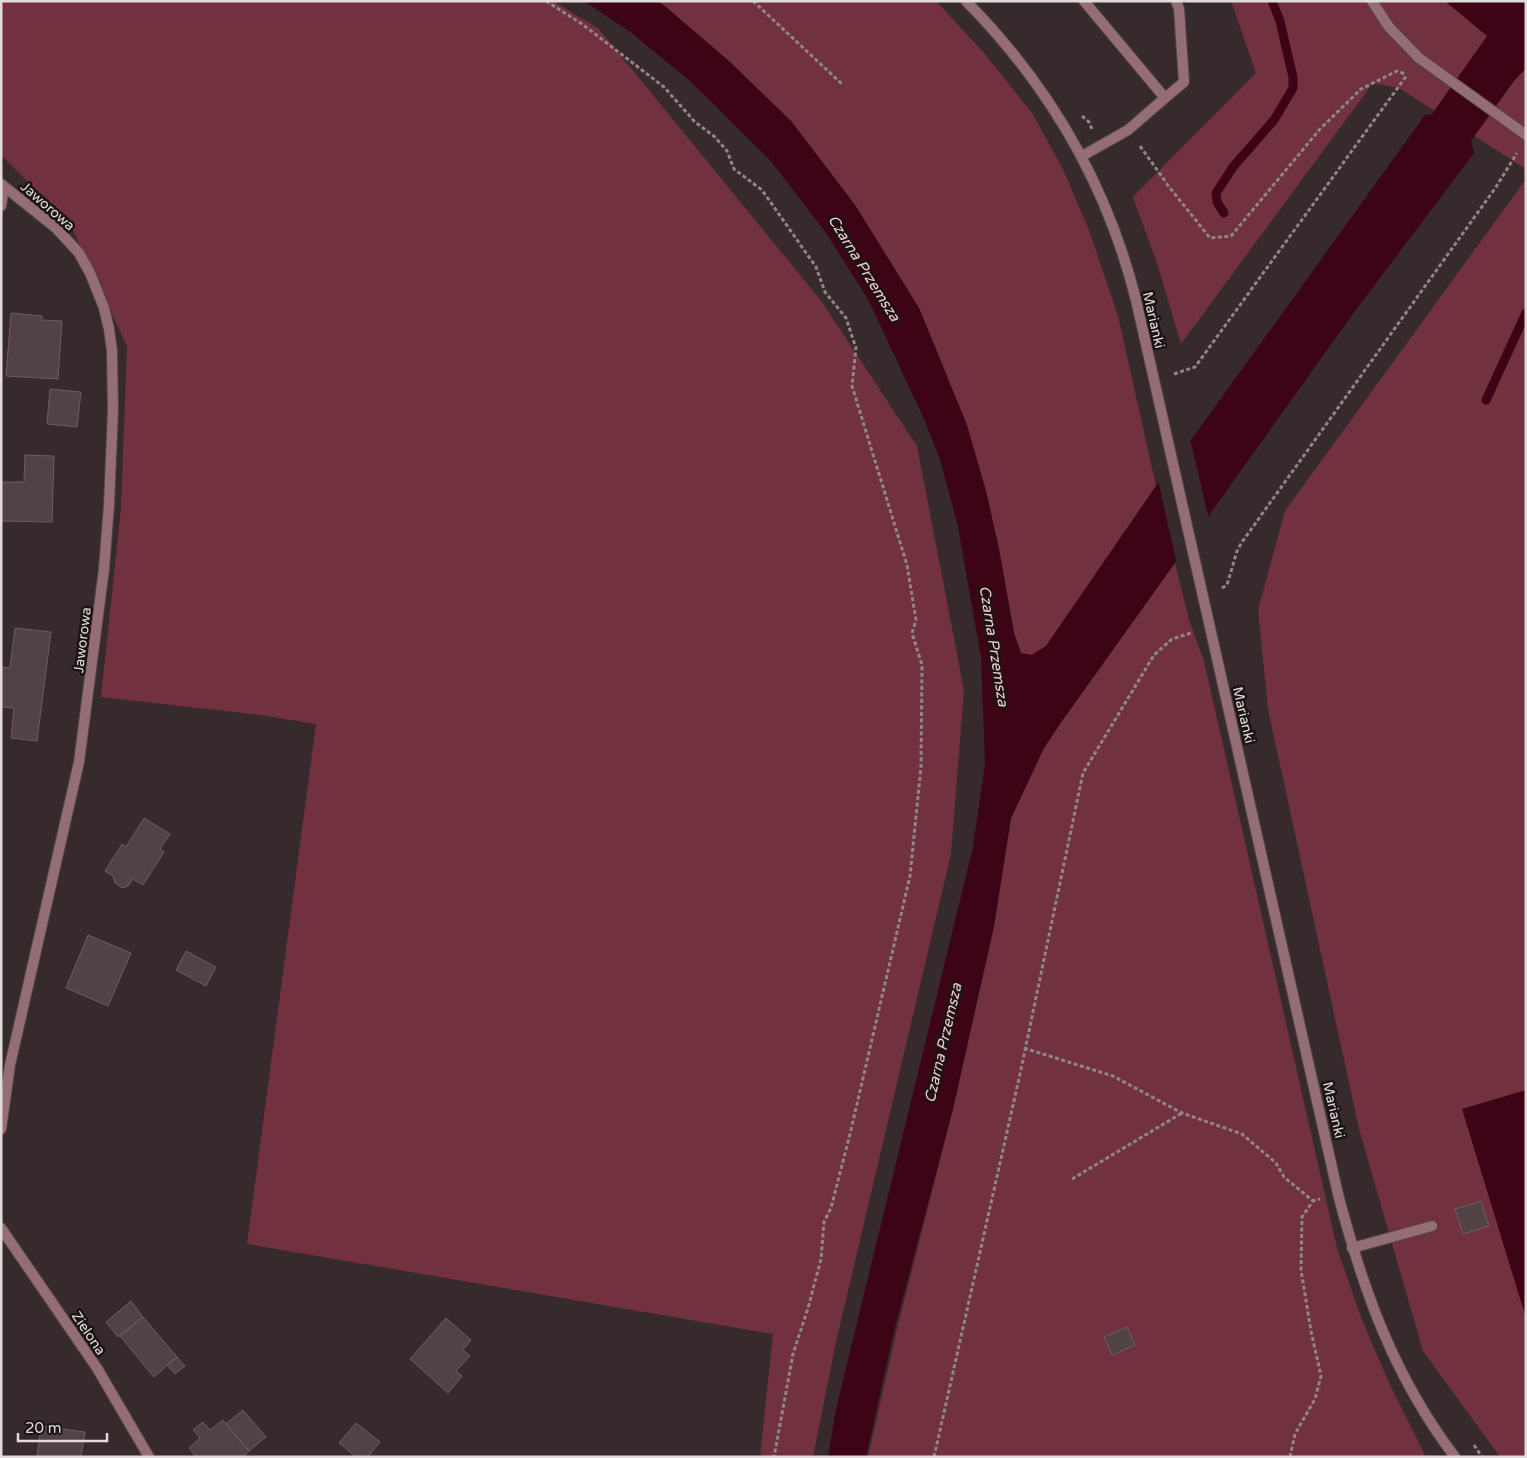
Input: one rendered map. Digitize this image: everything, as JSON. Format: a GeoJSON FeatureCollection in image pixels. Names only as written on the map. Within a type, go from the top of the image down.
{"type":"FeatureCollection","features":[{"type":"Feature","properties":{"kind":"street","name":"Marianki"},"geometry":{"type":"LineString","coordinates":[[966,1],[998,35],[1029,73],[1064,124],[1108,210],[1130,275],[1338,1194],[1352,1248],[1369,1300],[1392,1354],[1421,1406],[1455,1457]]}},
{"type":"Feature","properties":{"kind":"street"},"geometry":{"type":"LineString","coordinates":[[1084,1],[1166,98]]}},
{"type":"Feature","properties":{"kind":"street"},"geometry":{"type":"LineString","coordinates":[[1082,156],[1128,130],[1184,82],[1179,9],[1176,1]]}},
{"type":"Feature","properties":{"kind":"street"},"geometry":{"type":"LineString","coordinates":[[1372,1],[1388,27],[1419,58],[1526,135]]}},
{"type":"Feature","properties":{"kind":"street","name":"Jaworowa"},"geometry":{"type":"LineString","coordinates":[[1,206],[2,186]]}},
{"type":"Feature","properties":{"kind":"street","name":"Jaworowa"},"geometry":{"type":"LineString","coordinates":[[1,1129],[10,1065],[79,762],[104,569],[113,409],[112,351],[109,329],[104,308],[90,273],[79,253],[56,228],[2,186]]}},
{"type":"Feature","properties":{"kind":"street"},"geometry":{"type":"LineString","coordinates":[[1352,1248],[1432,1226]]}},
{"type":"Feature","properties":{"kind":"street","name":"Zielona"},"geometry":{"type":"LineString","coordinates":[[1,1228],[97,1368],[149,1457]]}},
{"type":"Feature","properties":{"kind":"path"},"geometry":{"type":"LineString","coordinates":[[546,1],[582,24],[664,87],[695,122],[714,137],[727,151],[734,169],[762,190],[816,267],[825,292],[846,318],[856,348],[852,386],[907,565],[916,620],[912,633],[922,665],[921,767],[910,876],[850,1134],[830,1208],[824,1222],[821,1260],[793,1354],[774,1457]]}},
{"type":"Feature","properties":{"kind":"path"},"geometry":{"type":"LineString","coordinates":[[753,1],[842,84]]}},
{"type":"Feature","properties":{"kind":"path"},"geometry":{"type":"LineString","coordinates":[[1172,374],[1195,367],[1419,58]]}},
{"type":"Feature","properties":{"kind":"path"},"geometry":{"type":"LineString","coordinates":[[1128,130],[1170,188],[1210,238],[1231,236],[1320,129],[1361,89],[1397,71],[1407,75]]}},
{"type":"Feature","properties":{"kind":"path"},"geometry":{"type":"LineString","coordinates":[[1223,593],[1222,588],[1227,585],[1237,551],[1242,542],[1496,187],[1521,146]]}},
{"type":"Feature","properties":{"kind":"path"},"geometry":{"type":"LineString","coordinates":[[934,1457],[1083,773],[1154,655],[1172,639],[1210,626]]}},
{"type":"Feature","properties":{"kind":"path"},"geometry":{"type":"LineString","coordinates":[[1024,1048],[1113,1076],[1182,1113],[1242,1134],[1276,1163],[1284,1177],[1313,1201]]}},
{"type":"Feature","properties":{"kind":"path"},"geometry":{"type":"LineString","coordinates":[[1072,1179],[1182,1113]]}},
{"type":"Feature","properties":{"kind":"path"},"geometry":{"type":"LineString","coordinates":[[1290,1457],[1295,1434],[1315,1399],[1321,1376],[1301,1270],[1302,1217],[1313,1201],[1338,1194]]}},
{"type":"Feature","properties":{"kind":"path"},"geometry":{"type":"LineString","coordinates":[[1469,1438],[1482,1457]]}},
{"type":"Feature","properties":{"kind":"shaded area"},"geometry":{"type":"Polygon","coordinates":[[[1,1],[553,1],[599,29],[822,302],[917,446],[964,690],[951,854],[836,1342],[813,1457],[760,1457],[773,1334],[247,1244],[316,724],[260,715],[101,697],[121,508],[127,346],[70,224],[1,155],[1,1]]]}},
{"type":"Feature","properties":{"kind":"shaded area"},"geometry":{"type":"Polygon","coordinates":[[[658,1],[936,1],[984,53],[1032,113],[1062,167],[1089,230],[1118,316],[1156,486],[1046,646],[1032,655],[1021,654],[1014,633],[999,549],[986,491],[942,363],[919,308],[855,205],[791,121],[730,62],[658,1]]]}},
{"type":"Feature","properties":{"kind":"shaded area"},"geometry":{"type":"Polygon","coordinates":[[[1231,1],[1445,1],[1526,67],[1526,169],[1399,88],[1373,83],[1181,344],[1157,263],[1133,197],[1256,73],[1231,1]]]}},
{"type":"Feature","properties":{"kind":"shaded area"},"geometry":{"type":"Polygon","coordinates":[[[1526,179],[1526,1457],[1500,1457],[1423,1351],[1359,1129],[1268,709],[1258,610],[1285,511],[1526,179]]]}},
{"type":"Feature","properties":{"kind":"shaded area"},"geometry":{"type":"Polygon","coordinates":[[[1175,563],[1189,620],[1204,661],[1337,1248],[1362,1320],[1390,1385],[1426,1457],[868,1457],[897,1329],[953,1109],[994,926],[1011,818],[1044,748],[1175,563]]]}},
{"type":"Feature","properties":{"kind":"water","name":"Czarna Przemsza"},"geometry":{"type":"Polygon","coordinates":[[[584,1],[658,1],[666,7],[730,62],[791,121],[855,205],[919,308],[967,425],[986,491],[999,549],[1014,633],[1021,653],[1032,655],[1046,646],[1156,486],[1425,115],[1432,114],[1487,36],[1445,1],[1526,1],[1526,68],[1514,81],[1471,141],[1474,153],[1352,315],[1062,721],[1044,748],[1011,818],[994,926],[953,1109],[893,1335],[866,1457],[828,1457],[836,1409],[973,847],[985,764],[981,657],[958,527],[940,459],[924,419],[868,299],[824,230],[770,160],[690,81],[629,31],[584,1]]]}},
{"type":"Feature","properties":{"kind":"water"},"geometry":{"type":"Polygon","coordinates":[[[1526,1090],[1526,1318],[1462,1109],[1526,1090]]]}},
{"type":"Feature","properties":{"kind":"pier"},"geometry":{"type":"Polygon","coordinates":[[[1190,438],[1209,520],[1177,565],[1158,480],[1190,438]]]}},
{"type":"Feature","properties":{"kind":"building"},"geometry":{"type":"Polygon","coordinates":[[[11,313],[42,316],[42,320],[62,321],[58,379],[6,376],[11,313]]]}},
{"type":"Feature","properties":{"kind":"building"},"geometry":{"type":"Polygon","coordinates":[[[50,389],[81,392],[77,427],[47,424],[50,389]]]}},
{"type":"Feature","properties":{"kind":"building"},"geometry":{"type":"Polygon","coordinates":[[[25,455],[54,456],[52,522],[1,521],[1,482],[24,482],[25,455]]]}},
{"type":"Feature","properties":{"kind":"building"},"geometry":{"type":"Polygon","coordinates":[[[15,628],[51,632],[37,741],[11,738],[14,708],[1,707],[1,667],[10,668],[15,628]]]}},
{"type":"Feature","properties":{"kind":"building"},"geometry":{"type":"Polygon","coordinates":[[[144,818],[170,834],[160,849],[164,852],[143,885],[133,879],[128,886],[122,888],[115,883],[113,876],[105,871],[122,844],[126,847],[144,818]]]}},
{"type":"Feature","properties":{"kind":"building"},"geometry":{"type":"Polygon","coordinates":[[[88,935],[131,953],[108,1006],[66,988],[88,935]]]}},
{"type":"Feature","properties":{"kind":"building"},"geometry":{"type":"Polygon","coordinates":[[[186,951],[216,967],[206,986],[176,970],[186,951]]]}},
{"type":"Feature","properties":{"kind":"building"},"geometry":{"type":"Polygon","coordinates":[[[1481,1201],[1489,1226],[1463,1234],[1455,1209],[1481,1201]]]}},
{"type":"Feature","properties":{"kind":"building"},"geometry":{"type":"Polygon","coordinates":[[[131,1301],[143,1317],[118,1337],[106,1322],[131,1301]]]}},
{"type":"Feature","properties":{"kind":"building"},"geometry":{"type":"Polygon","coordinates":[[[143,1317],[177,1357],[154,1377],[120,1336],[143,1317]]]}},
{"type":"Feature","properties":{"kind":"building"},"geometry":{"type":"Polygon","coordinates":[[[446,1318],[471,1340],[463,1350],[470,1356],[456,1371],[462,1376],[448,1393],[410,1359],[446,1318]]]}},
{"type":"Feature","properties":{"kind":"building"},"geometry":{"type":"Polygon","coordinates":[[[1127,1327],[1135,1345],[1112,1355],[1104,1337],[1127,1327]]]}},
{"type":"Feature","properties":{"kind":"building"},"geometry":{"type":"Polygon","coordinates":[[[177,1357],[185,1366],[175,1374],[167,1365],[177,1357]]]}},
{"type":"Feature","properties":{"kind":"building"},"geometry":{"type":"Polygon","coordinates":[[[243,1410],[266,1437],[249,1451],[226,1424],[243,1410]]]}},
{"type":"Feature","properties":{"kind":"building"},"geometry":{"type":"Polygon","coordinates":[[[223,1420],[249,1451],[243,1457],[196,1457],[189,1448],[200,1438],[193,1430],[203,1422],[210,1430],[223,1420]]]}},
{"type":"Feature","properties":{"kind":"building"},"geometry":{"type":"Polygon","coordinates":[[[356,1423],[380,1442],[368,1457],[356,1457],[339,1443],[356,1423]]]}},
{"type":"Feature","properties":{"kind":"building"},"geometry":{"type":"Polygon","coordinates":[[[41,1426],[85,1432],[81,1457],[37,1457],[41,1426]]]}},
{"type":"Feature","properties":{"kind":"waterway"},"geometry":{"type":"LineString","coordinates":[[1224,213],[1217,202],[1216,193],[1233,167],[1274,120],[1293,88],[1293,77],[1280,21],[1272,1]]}},
{"type":"Feature","properties":{"kind":"waterway"},"geometry":{"type":"LineString","coordinates":[[1486,400],[1526,313]]}}]}
